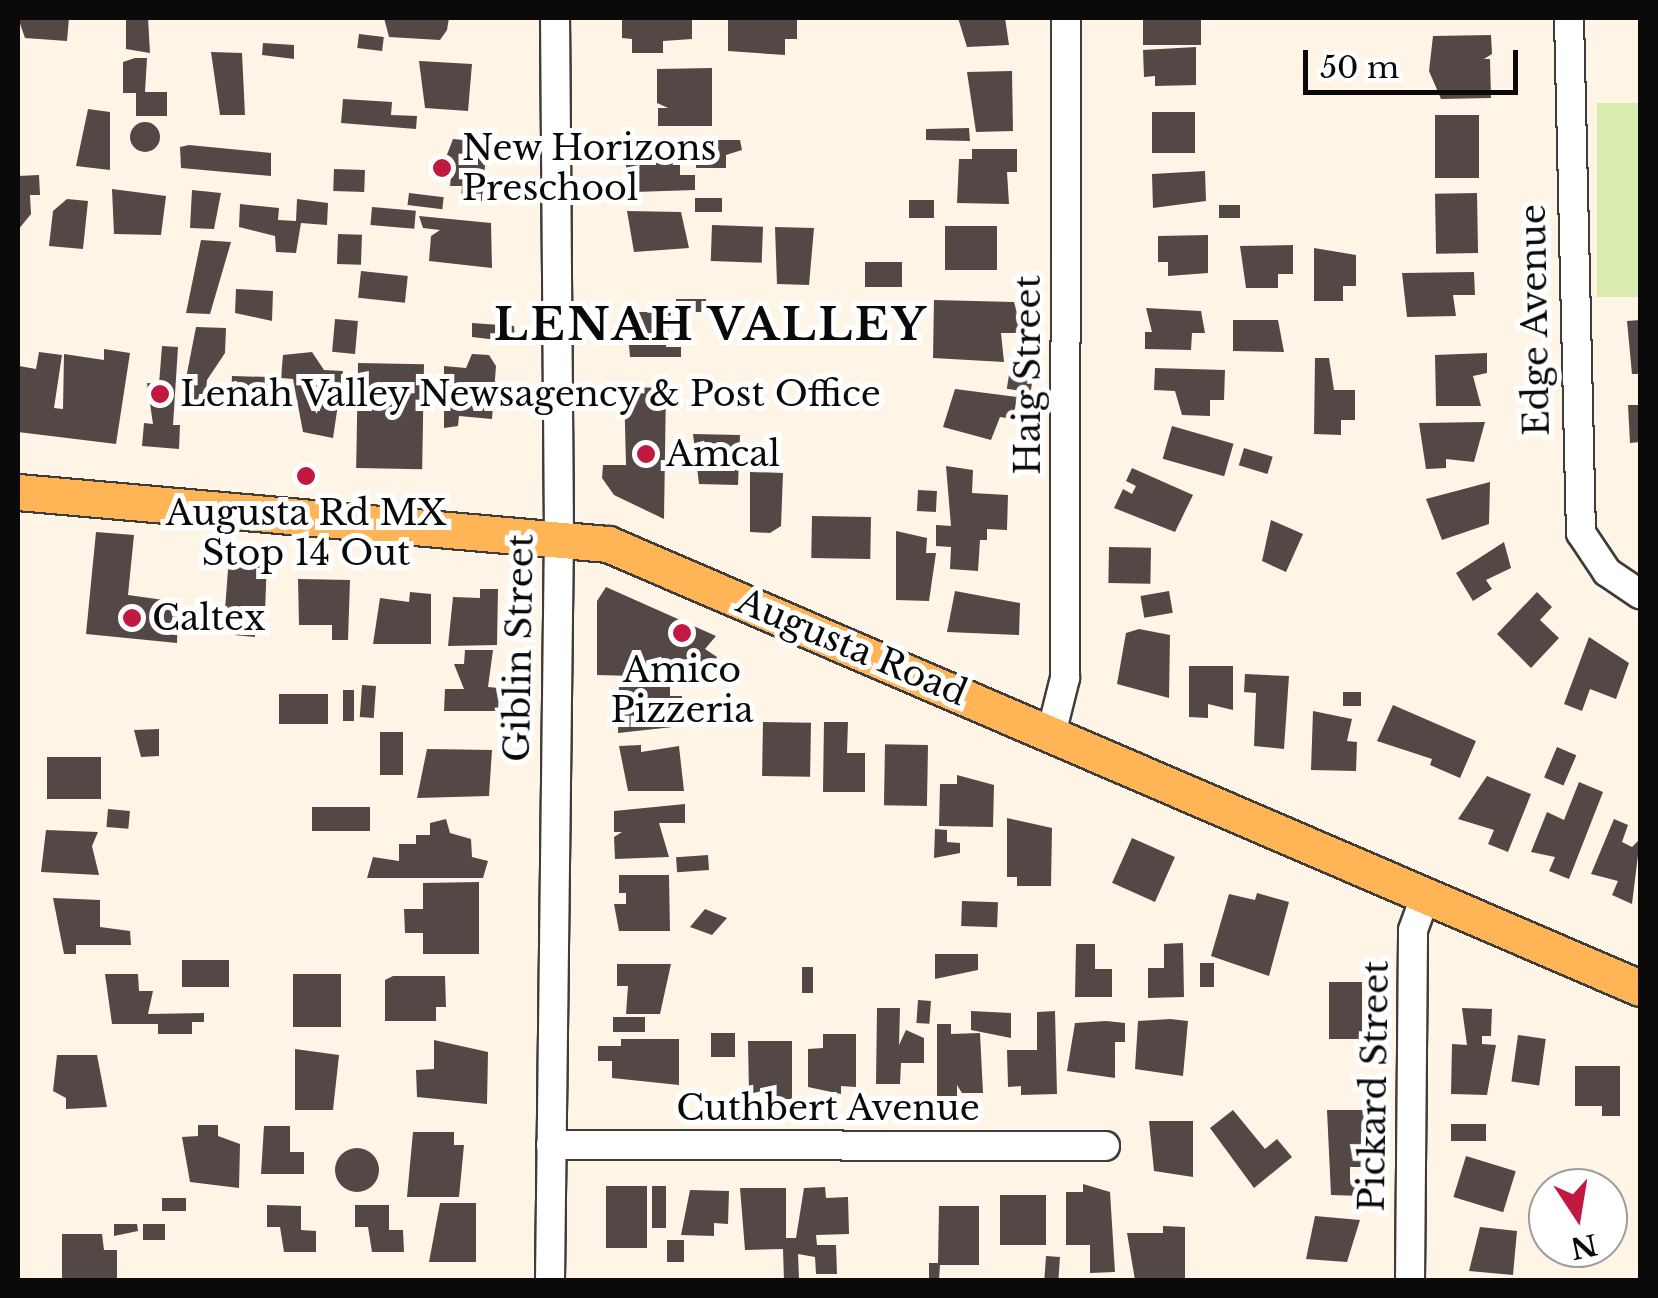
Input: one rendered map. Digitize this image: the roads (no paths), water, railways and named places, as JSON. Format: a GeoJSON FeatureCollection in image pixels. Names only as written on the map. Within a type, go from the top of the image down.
{"type":"FeatureCollection","features":[{"type":"Feature","properties":{"kind":"main road","name":"Augusta Road"},"geometry":{"type":"LineString","coordinates":[[18,492],[559,535],[608,544],[1052,730],[1640,988]]}},
{"type":"Feature","properties":{"kind":"street","name":"Giblin Street"},"geometry":{"type":"LineString","coordinates":[[550,1280],[559,535],[554,18]]}},
{"type":"Feature","properties":{"kind":"street","name":"Haig Street"},"geometry":{"type":"LineString","coordinates":[[1052,730],[1066,678],[1066,18]]}},
{"type":"Feature","properties":{"kind":"street","name":"Edge Avenue"},"geometry":{"type":"LineString","coordinates":[[1569,18],[1581,533],[1606,572],[1640,594]]}},
{"type":"Feature","properties":{"kind":"street","name":"Pickard Street"},"geometry":{"type":"LineString","coordinates":[[1410,1280],[1413,930],[1426,895]]}},
{"type":"Feature","properties":{"kind":"street","name":"Cuthbert Avenue"},"geometry":{"type":"LineString","coordinates":[[552,1144],[1105,1146]]}},
{"type":"Feature","properties":{"kind":"place","name":"New Horizons Preschool"},"geometry":{"type":"Point","coordinates":[442,168]}},
{"type":"Feature","properties":{"kind":"place","name":"Lenah Valley Newsagency & Post Office"},"geometry":{"type":"Point","coordinates":[160,394]}},
{"type":"Feature","properties":{"kind":"place","name":"Amcal"},"geometry":{"type":"Point","coordinates":[646,454]}},
{"type":"Feature","properties":{"kind":"place","name":"Augusta Rd MX Stop 14 Out"},"geometry":{"type":"Point","coordinates":[306,476]}},
{"type":"Feature","properties":{"kind":"place","name":"Caltex"},"geometry":{"type":"Point","coordinates":[132,618]}},
{"type":"Feature","properties":{"kind":"place","name":"Amico Pizzeria"},"geometry":{"type":"Point","coordinates":[682,633]}},
{"type":"Feature","properties":{"kind":"district","name":"LENAH VALLEY"},"geometry":{"type":"Point","coordinates":[711,325]}}]}
